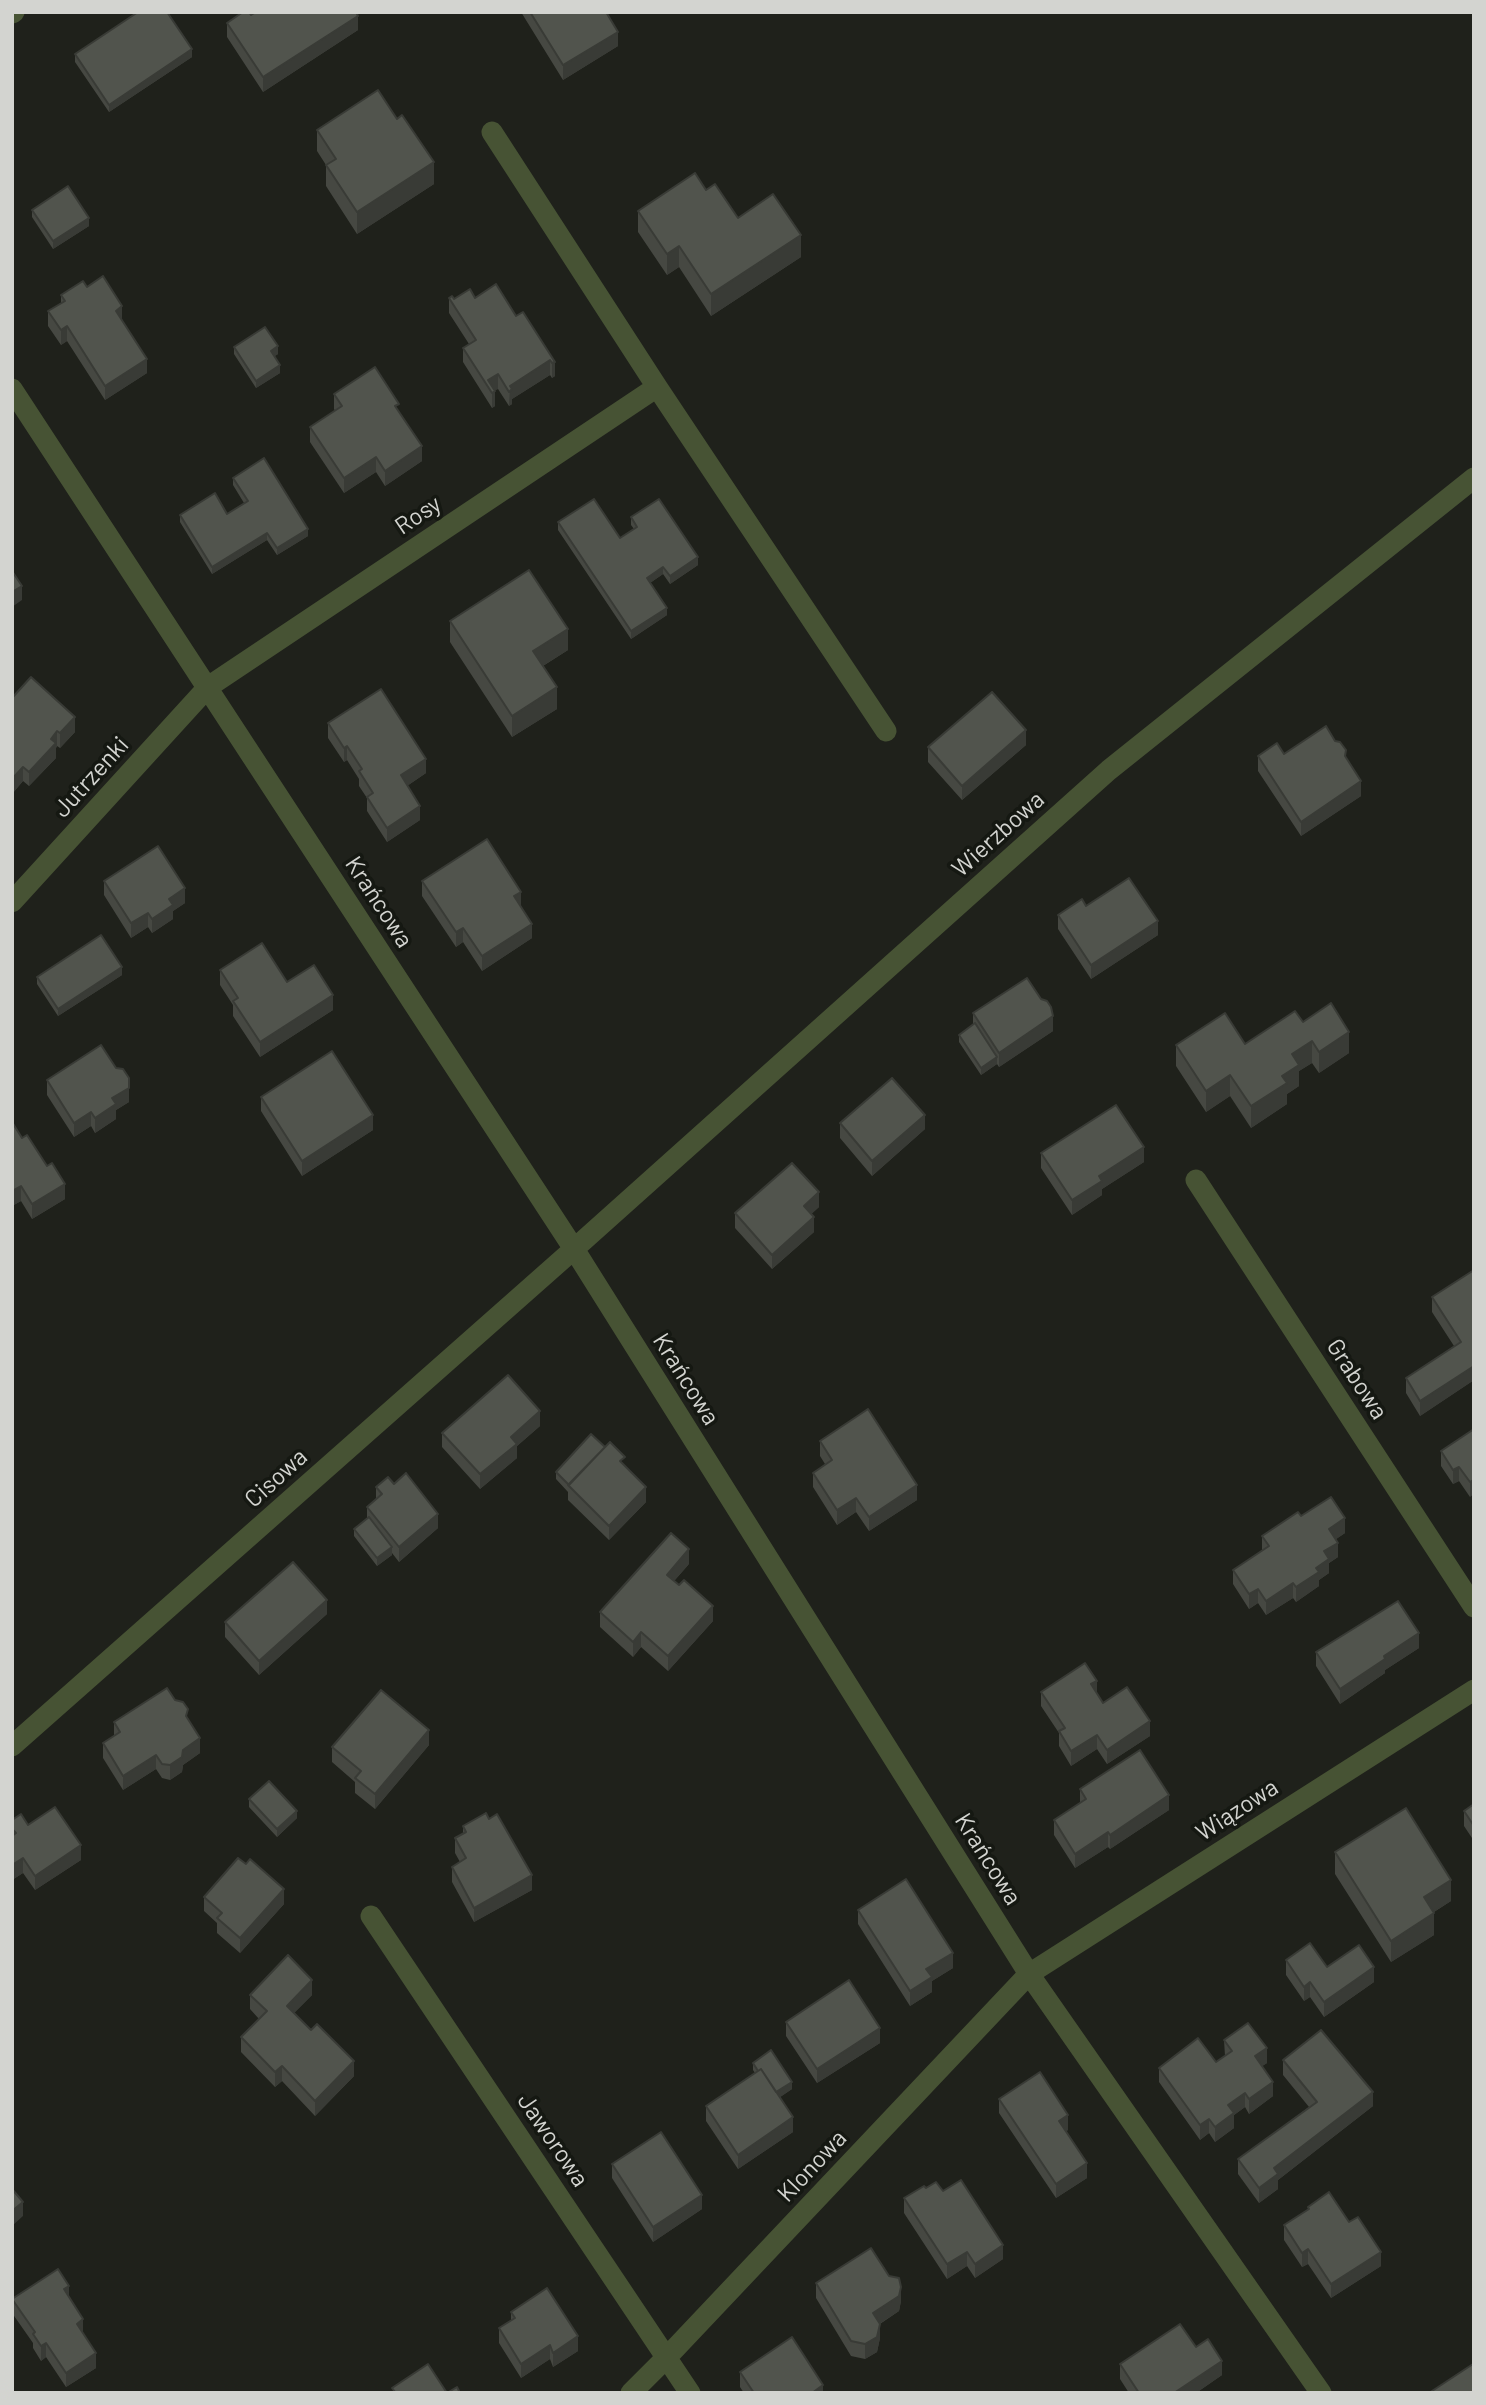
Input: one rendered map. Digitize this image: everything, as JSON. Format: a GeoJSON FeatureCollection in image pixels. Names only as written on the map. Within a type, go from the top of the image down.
{"type":"FeatureCollection","features":[{"type":"Feature","properties":{"kind":"street"},"geometry":{"type":"LineString","coordinates":[[492,132],[657,387],[886,731]]}},
{"type":"Feature","properties":{"kind":"street","name":"Rosy"},"geometry":{"type":"LineString","coordinates":[[208,687],[657,387]]}},
{"type":"Feature","properties":{"kind":"street","name":"Krańcowa"},"geometry":{"type":"LineString","coordinates":[[12,389],[574,1249],[1029,1974],[1321,2393]]}},
{"type":"Feature","properties":{"kind":"street","name":"Wierzbowa"},"geometry":{"type":"LineString","coordinates":[[574,1249],[1110,770],[1474,478]]}},
{"type":"Feature","properties":{"kind":"street","name":"Jutrzenki"},"geometry":{"type":"LineString","coordinates":[[12,902],[208,687]]}},
{"type":"Feature","properties":{"kind":"street","name":"Grabowa"},"geometry":{"type":"LineString","coordinates":[[1196,1180],[1474,1607]]}},
{"type":"Feature","properties":{"kind":"street","name":"Cisowa"},"geometry":{"type":"LineString","coordinates":[[12,1746],[574,1249]]}},
{"type":"Feature","properties":{"kind":"street","name":"Wiązowa"},"geometry":{"type":"LineString","coordinates":[[1029,1974],[1474,1690]]}},
{"type":"Feature","properties":{"kind":"street","name":"Jaworowa"},"geometry":{"type":"LineString","coordinates":[[371,1916],[690,2393]]}},
{"type":"Feature","properties":{"kind":"street","name":"Klonowa"},"geometry":{"type":"LineString","coordinates":[[631,2393],[1029,1974]]}},
{"type":"Feature","properties":{"kind":"building"},"geometry":{"type":"Polygon","coordinates":[[[138,12],[167,12],[192,49],[109,105],[75,54],[138,12]]]}},
{"type":"Feature","properties":{"kind":"building"},"geometry":{"type":"Polygon","coordinates":[[[243,12],[249,12],[251,15],[256,12],[356,12],[358,16],[263,77],[227,23],[243,12]]]}},
{"type":"Feature","properties":{"kind":"building"},"geometry":{"type":"Polygon","coordinates":[[[530,12],[606,12],[618,32],[563,65],[530,12]]]}},
{"type":"Feature","properties":{"kind":"building"},"geometry":{"type":"Polygon","coordinates":[[[378,90],[397,119],[402,115],[434,162],[357,212],[326,165],[336,159],[317,130],[378,90]]]}},
{"type":"Feature","properties":{"kind":"building"},"geometry":{"type":"Polygon","coordinates":[[[695,173],[706,190],[715,184],[738,218],[773,194],[801,235],[711,294],[679,246],[667,254],[638,211],[695,173]]]}},
{"type":"Feature","properties":{"kind":"building"},"geometry":{"type":"Polygon","coordinates":[[[68,186],[89,218],[53,241],[32,210],[68,186]]]}},
{"type":"Feature","properties":{"kind":"building"},"geometry":{"type":"Polygon","coordinates":[[[103,276],[122,306],[116,311],[147,359],[105,386],[67,326],[61,330],[48,311],[65,301],[61,295],[83,281],[87,287],[103,276]]]}},
{"type":"Feature","properties":{"kind":"building"},"geometry":{"type":"Polygon","coordinates":[[[496,284],[516,316],[523,312],[555,362],[550,360],[510,386],[512,389],[509,392],[498,374],[488,380],[495,391],[492,393],[463,348],[476,340],[449,298],[452,296],[454,299],[470,289],[475,298],[496,284]]]}},
{"type":"Feature","properties":{"kind":"building"},"geometry":{"type":"Polygon","coordinates":[[[265,327],[278,346],[271,351],[280,365],[256,381],[234,347],[265,327]]]}},
{"type":"Feature","properties":{"kind":"building"},"geometry":{"type":"Polygon","coordinates":[[[375,367],[399,404],[395,406],[422,446],[385,471],[376,457],[344,478],[310,427],[342,406],[334,394],[375,367]]]}},
{"type":"Feature","properties":{"kind":"building"},"geometry":{"type":"Polygon","coordinates":[[[264,458],[308,529],[277,548],[267,533],[212,567],[180,515],[215,493],[227,514],[248,501],[233,478],[264,458]]]}},
{"type":"Feature","properties":{"kind":"building"},"geometry":{"type":"Polygon","coordinates":[[[594,499],[620,538],[637,527],[631,517],[659,499],[698,557],[670,576],[663,567],[647,578],[667,608],[631,631],[558,522],[594,499]]]}},
{"type":"Feature","properties":{"kind":"building"},"geometry":{"type":"Polygon","coordinates":[[[529,570],[568,629],[533,651],[557,687],[512,716],[450,621],[529,570]]]}},
{"type":"Feature","properties":{"kind":"building"},"geometry":{"type":"Polygon","coordinates":[[[12,571],[22,586],[12,592],[12,571]]]}},
{"type":"Feature","properties":{"kind":"building"},"geometry":{"type":"Polygon","coordinates":[[[31,677],[75,717],[60,733],[57,731],[51,739],[56,743],[29,772],[23,767],[12,779],[12,698],[31,677]]]}},
{"type":"Feature","properties":{"kind":"building"},"geometry":{"type":"Polygon","coordinates":[[[381,689],[426,759],[401,775],[420,806],[387,828],[367,797],[373,793],[359,771],[362,769],[328,723],[381,689]]]}},
{"type":"Feature","properties":{"kind":"building"},"geometry":{"type":"Polygon","coordinates":[[[992,692],[1026,730],[962,786],[928,747],[992,692]]]}},
{"type":"Feature","properties":{"kind":"building"},"geometry":{"type":"Polygon","coordinates":[[[1326,726],[1335,741],[1340,742],[1346,750],[1345,756],[1361,781],[1301,822],[1258,756],[1277,743],[1284,754],[1326,726]]]}},
{"type":"Feature","properties":{"kind":"building"},"geometry":{"type":"Polygon","coordinates":[[[487,839],[521,892],[514,896],[532,924],[482,956],[463,928],[456,932],[422,881],[487,839]]]}},
{"type":"Feature","properties":{"kind":"building"},"geometry":{"type":"Polygon","coordinates":[[[158,846],[185,888],[169,899],[173,905],[152,919],[148,913],[131,923],[104,881],[158,846]]]}},
{"type":"Feature","properties":{"kind":"building"},"geometry":{"type":"Polygon","coordinates":[[[1129,878],[1158,921],[1091,965],[1058,915],[1082,899],[1086,906],[1129,878]]]}},
{"type":"Feature","properties":{"kind":"building"},"geometry":{"type":"Polygon","coordinates":[[[101,935],[122,967],[58,1009],[37,977],[101,935]]]}},
{"type":"Feature","properties":{"kind":"building"},"geometry":{"type":"Polygon","coordinates":[[[262,943],[287,982],[314,965],[333,995],[260,1042],[233,1001],[238,998],[220,970],[262,943]]]}},
{"type":"Feature","properties":{"kind":"building"},"geometry":{"type":"Polygon","coordinates":[[[1027,978],[1041,999],[1047,1001],[1053,1016],[999,1053],[973,1013],[1027,978]]]}},
{"type":"Feature","properties":{"kind":"building"},"geometry":{"type":"Polygon","coordinates":[[[1331,1003],[1349,1032],[1319,1052],[1312,1041],[1292,1054],[1299,1065],[1282,1076],[1287,1083],[1251,1106],[1230,1075],[1206,1091],[1176,1045],[1225,1013],[1245,1044],[1295,1011],[1303,1022],[1331,1003]]]}},
{"type":"Feature","properties":{"kind":"building"},"geometry":{"type":"Polygon","coordinates":[[[975,1023],[997,1057],[981,1068],[959,1035],[975,1023]]]}},
{"type":"Feature","properties":{"kind":"building"},"geometry":{"type":"Polygon","coordinates":[[[101,1045],[116,1068],[123,1069],[129,1078],[129,1088],[112,1098],[116,1104],[95,1118],[91,1112],[74,1123],[47,1080],[101,1045]]]}},
{"type":"Feature","properties":{"kind":"building"},"geometry":{"type":"Polygon","coordinates":[[[332,1051],[373,1115],[302,1161],[261,1097],[332,1051]]]}},
{"type":"Feature","properties":{"kind":"building"},"geometry":{"type":"Polygon","coordinates":[[[892,1078],[925,1115],[872,1161],[840,1123],[892,1078]]]}},
{"type":"Feature","properties":{"kind":"building"},"geometry":{"type":"Polygon","coordinates":[[[1116,1105],[1144,1147],[1099,1176],[1102,1181],[1072,1200],[1041,1153],[1116,1105]]]}},
{"type":"Feature","properties":{"kind":"building"},"geometry":{"type":"Polygon","coordinates":[[[12,1122],[22,1138],[27,1135],[47,1166],[52,1163],[65,1184],[32,1204],[21,1186],[12,1191],[12,1122]]]}},
{"type":"Feature","properties":{"kind":"building"},"geometry":{"type":"Polygon","coordinates":[[[792,1163],[819,1192],[804,1206],[814,1217],[772,1255],[735,1213],[792,1163]]]}},
{"type":"Feature","properties":{"kind":"building"},"geometry":{"type":"Polygon","coordinates":[[[1474,1270],[1474,1366],[1420,1401],[1406,1378],[1461,1342],[1432,1297],[1474,1270]]]}},
{"type":"Feature","properties":{"kind":"building"},"geometry":{"type":"Polygon","coordinates":[[[508,1375],[540,1411],[511,1437],[517,1444],[480,1474],[442,1433],[508,1375]]]}},
{"type":"Feature","properties":{"kind":"building"},"geometry":{"type":"Polygon","coordinates":[[[868,1409],[917,1485],[869,1517],[856,1498],[837,1510],[813,1473],[832,1460],[820,1441],[868,1409]]]}},
{"type":"Feature","properties":{"kind":"building"},"geometry":{"type":"Polygon","coordinates":[[[1474,1429],[1474,1480],[1470,1482],[1459,1467],[1453,1470],[1441,1451],[1474,1429]]]}},
{"type":"Feature","properties":{"kind":"building"},"geometry":{"type":"Polygon","coordinates":[[[591,1434],[605,1447],[569,1485],[556,1472],[591,1434]]]}},
{"type":"Feature","properties":{"kind":"building"},"geometry":{"type":"Polygon","coordinates":[[[610,1442],[625,1457],[620,1461],[646,1487],[609,1526],[568,1485],[610,1442]]]}},
{"type":"Feature","properties":{"kind":"building"},"geometry":{"type":"Polygon","coordinates":[[[406,1473],[438,1514],[399,1547],[367,1507],[382,1494],[376,1487],[388,1477],[394,1484],[406,1473]]]}},
{"type":"Feature","properties":{"kind":"building"},"geometry":{"type":"Polygon","coordinates":[[[1331,1497],[1345,1518],[1329,1529],[1338,1543],[1324,1551],[1329,1559],[1316,1568],[1319,1572],[1296,1587],[1293,1583],[1266,1601],[1258,1589],[1249,1594],[1233,1570],[1269,1546],[1262,1536],[1298,1512],[1301,1516],[1331,1497]]]}},
{"type":"Feature","properties":{"kind":"building"},"geometry":{"type":"Polygon","coordinates":[[[369,1517],[392,1547],[377,1558],[354,1529],[369,1517]]]}},
{"type":"Feature","properties":{"kind":"building"},"geometry":{"type":"Polygon","coordinates":[[[671,1533],[689,1549],[667,1575],[679,1585],[684,1580],[713,1606],[668,1656],[641,1632],[633,1642],[600,1612],[671,1533]]]}},
{"type":"Feature","properties":{"kind":"building"},"geometry":{"type":"Polygon","coordinates":[[[293,1562],[327,1600],[259,1661],[225,1622],[293,1562]]]}},
{"type":"Feature","properties":{"kind":"building"},"geometry":{"type":"Polygon","coordinates":[[[1398,1601],[1419,1633],[1340,1689],[1316,1652],[1398,1601]]]}},
{"type":"Feature","properties":{"kind":"building"},"geometry":{"type":"Polygon","coordinates":[[[1085,1663],[1097,1681],[1091,1684],[1103,1703],[1127,1687],[1150,1721],[1107,1750],[1097,1735],[1071,1751],[1059,1731],[1065,1728],[1041,1692],[1085,1663]]]}},
{"type":"Feature","properties":{"kind":"building"},"geometry":{"type":"Polygon","coordinates":[[[167,1688],[175,1700],[183,1702],[188,1709],[186,1716],[200,1738],[183,1750],[182,1757],[170,1765],[162,1764],[156,1755],[123,1776],[103,1743],[120,1732],[114,1722],[167,1688]]]}},
{"type":"Feature","properties":{"kind":"building"},"geometry":{"type":"Polygon","coordinates":[[[381,1690],[429,1730],[375,1794],[355,1778],[361,1771],[332,1747],[381,1690]]]}},
{"type":"Feature","properties":{"kind":"building"},"geometry":{"type":"Polygon","coordinates":[[[1140,1750],[1169,1795],[1110,1835],[1108,1832],[1075,1854],[1054,1820],[1086,1799],[1080,1789],[1140,1750]]]}},
{"type":"Feature","properties":{"kind":"building"},"geometry":{"type":"Polygon","coordinates":[[[269,1781],[297,1811],[277,1829],[249,1799],[269,1781]]]}},
{"type":"Feature","properties":{"kind":"building"},"geometry":{"type":"Polygon","coordinates":[[[1474,1804],[1474,1826],[1464,1811],[1474,1804]]]}},
{"type":"Feature","properties":{"kind":"building"},"geometry":{"type":"Polygon","coordinates":[[[55,1807],[81,1845],[35,1876],[23,1858],[12,1865],[12,1836],[16,1833],[12,1829],[12,1820],[21,1814],[28,1825],[55,1807]]]}},
{"type":"Feature","properties":{"kind":"building"},"geometry":{"type":"Polygon","coordinates":[[[1406,1808],[1451,1880],[1424,1897],[1434,1913],[1391,1941],[1335,1852],[1406,1808]]]}},
{"type":"Feature","properties":{"kind":"building"},"geometry":{"type":"Polygon","coordinates":[[[486,1813],[489,1819],[497,1814],[532,1875],[474,1908],[452,1867],[466,1858],[455,1838],[466,1832],[463,1826],[486,1813]]]}},
{"type":"Feature","properties":{"kind":"building"},"geometry":{"type":"Polygon","coordinates":[[[238,1858],[246,1864],[250,1859],[284,1889],[240,1938],[217,1918],[222,1913],[204,1897],[238,1858]]]}},
{"type":"Feature","properties":{"kind":"building"},"geometry":{"type":"Polygon","coordinates":[[[906,1879],[953,1953],[926,1969],[932,1977],[910,1991],[858,1910],[906,1879]]]}},
{"type":"Feature","properties":{"kind":"building"},"geometry":{"type":"Polygon","coordinates":[[[1310,1943],[1327,1967],[1359,1945],[1374,1967],[1324,2002],[1310,1982],[1304,1987],[1286,1960],[1310,1943]]]}},
{"type":"Feature","properties":{"kind":"building"},"geometry":{"type":"Polygon","coordinates":[[[288,1955],[312,1980],[287,2006],[311,2030],[317,2024],[354,2061],[315,2101],[282,2066],[275,2072],[241,2037],[267,2011],[250,1995],[288,1955]]]}},
{"type":"Feature","properties":{"kind":"building"},"geometry":{"type":"Polygon","coordinates":[[[849,1980],[880,2028],[817,2069],[786,2022],[849,1980]]]}},
{"type":"Feature","properties":{"kind":"building"},"geometry":{"type":"Polygon","coordinates":[[[1248,2023],[1267,2048],[1255,2056],[1273,2082],[1249,2099],[1245,2093],[1228,2105],[1234,2113],[1215,2127],[1209,2119],[1200,2125],[1159,2068],[1198,2038],[1216,2062],[1232,2051],[1224,2040],[1248,2023]]]}},
{"type":"Feature","properties":{"kind":"building"},"geometry":{"type":"Polygon","coordinates":[[[1321,2030],[1373,2092],[1274,2168],[1278,2174],[1259,2188],[1238,2159],[1317,2102],[1283,2060],[1321,2030]]]}},
{"type":"Feature","properties":{"kind":"building"},"geometry":{"type":"Polygon","coordinates":[[[771,2050],[792,2082],[776,2092],[761,2069],[758,2071],[753,2063],[771,2050]]]}},
{"type":"Feature","properties":{"kind":"building"},"geometry":{"type":"Polygon","coordinates":[[[761,2069],[793,2117],[738,2155],[706,2106],[761,2069]]]}},
{"type":"Feature","properties":{"kind":"building"},"geometry":{"type":"Polygon","coordinates":[[[1040,2072],[1068,2115],[1059,2121],[1087,2163],[1056,2184],[999,2099],[1040,2072]]]}},
{"type":"Feature","properties":{"kind":"building"},"geometry":{"type":"Polygon","coordinates":[[[661,2132],[702,2195],[653,2227],[612,2164],[661,2132]]]}},
{"type":"Feature","properties":{"kind":"building"},"geometry":{"type":"Polygon","coordinates":[[[961,2180],[1003,2245],[975,2264],[967,2252],[947,2264],[904,2198],[936,2182],[943,2191],[961,2180]]]}},
{"type":"Feature","properties":{"kind":"building"},"geometry":{"type":"Polygon","coordinates":[[[12,2189],[23,2202],[12,2211],[12,2189]]]}},
{"type":"Feature","properties":{"kind":"building"},"geometry":{"type":"Polygon","coordinates":[[[1329,2192],[1349,2222],[1358,2217],[1381,2252],[1331,2284],[1308,2249],[1302,2253],[1284,2225],[1329,2192]]]}},
{"type":"Feature","properties":{"kind":"building"},"geometry":{"type":"Polygon","coordinates":[[[871,2248],[889,2276],[899,2278],[901,2287],[899,2296],[873,2313],[880,2324],[877,2337],[865,2344],[851,2341],[816,2283],[871,2248]]]}},
{"type":"Feature","properties":{"kind":"building"},"geometry":{"type":"Polygon","coordinates":[[[58,2269],[69,2286],[64,2289],[83,2319],[77,2324],[96,2353],[66,2373],[46,2343],[41,2346],[33,2334],[35,2332],[12,2299],[58,2269]]]}},
{"type":"Feature","properties":{"kind":"building"},"geometry":{"type":"Polygon","coordinates":[[[547,2288],[578,2336],[553,2353],[550,2345],[521,2364],[499,2328],[515,2318],[511,2312],[547,2288]]]}},
{"type":"Feature","properties":{"kind":"building"},"geometry":{"type":"Polygon","coordinates":[[[1180,2324],[1196,2347],[1208,2339],[1222,2361],[1174,2393],[1139,2393],[1120,2364],[1180,2324]]]}},
{"type":"Feature","properties":{"kind":"building"},"geometry":{"type":"Polygon","coordinates":[[[792,2337],[823,2385],[812,2393],[754,2393],[740,2372],[792,2337]]]}},
{"type":"Feature","properties":{"kind":"building"},"geometry":{"type":"Polygon","coordinates":[[[428,2364],[447,2393],[396,2393],[392,2388],[428,2364]]]}},
{"type":"Feature","properties":{"kind":"building"},"geometry":{"type":"Polygon","coordinates":[[[1473,2364],[1474,2393],[1429,2393],[1473,2364]]]}},
{"type":"Feature","properties":{"kind":"building"},"geometry":{"type":"Polygon","coordinates":[[[457,2387],[460,2393],[447,2393],[457,2387]]]}}]}
